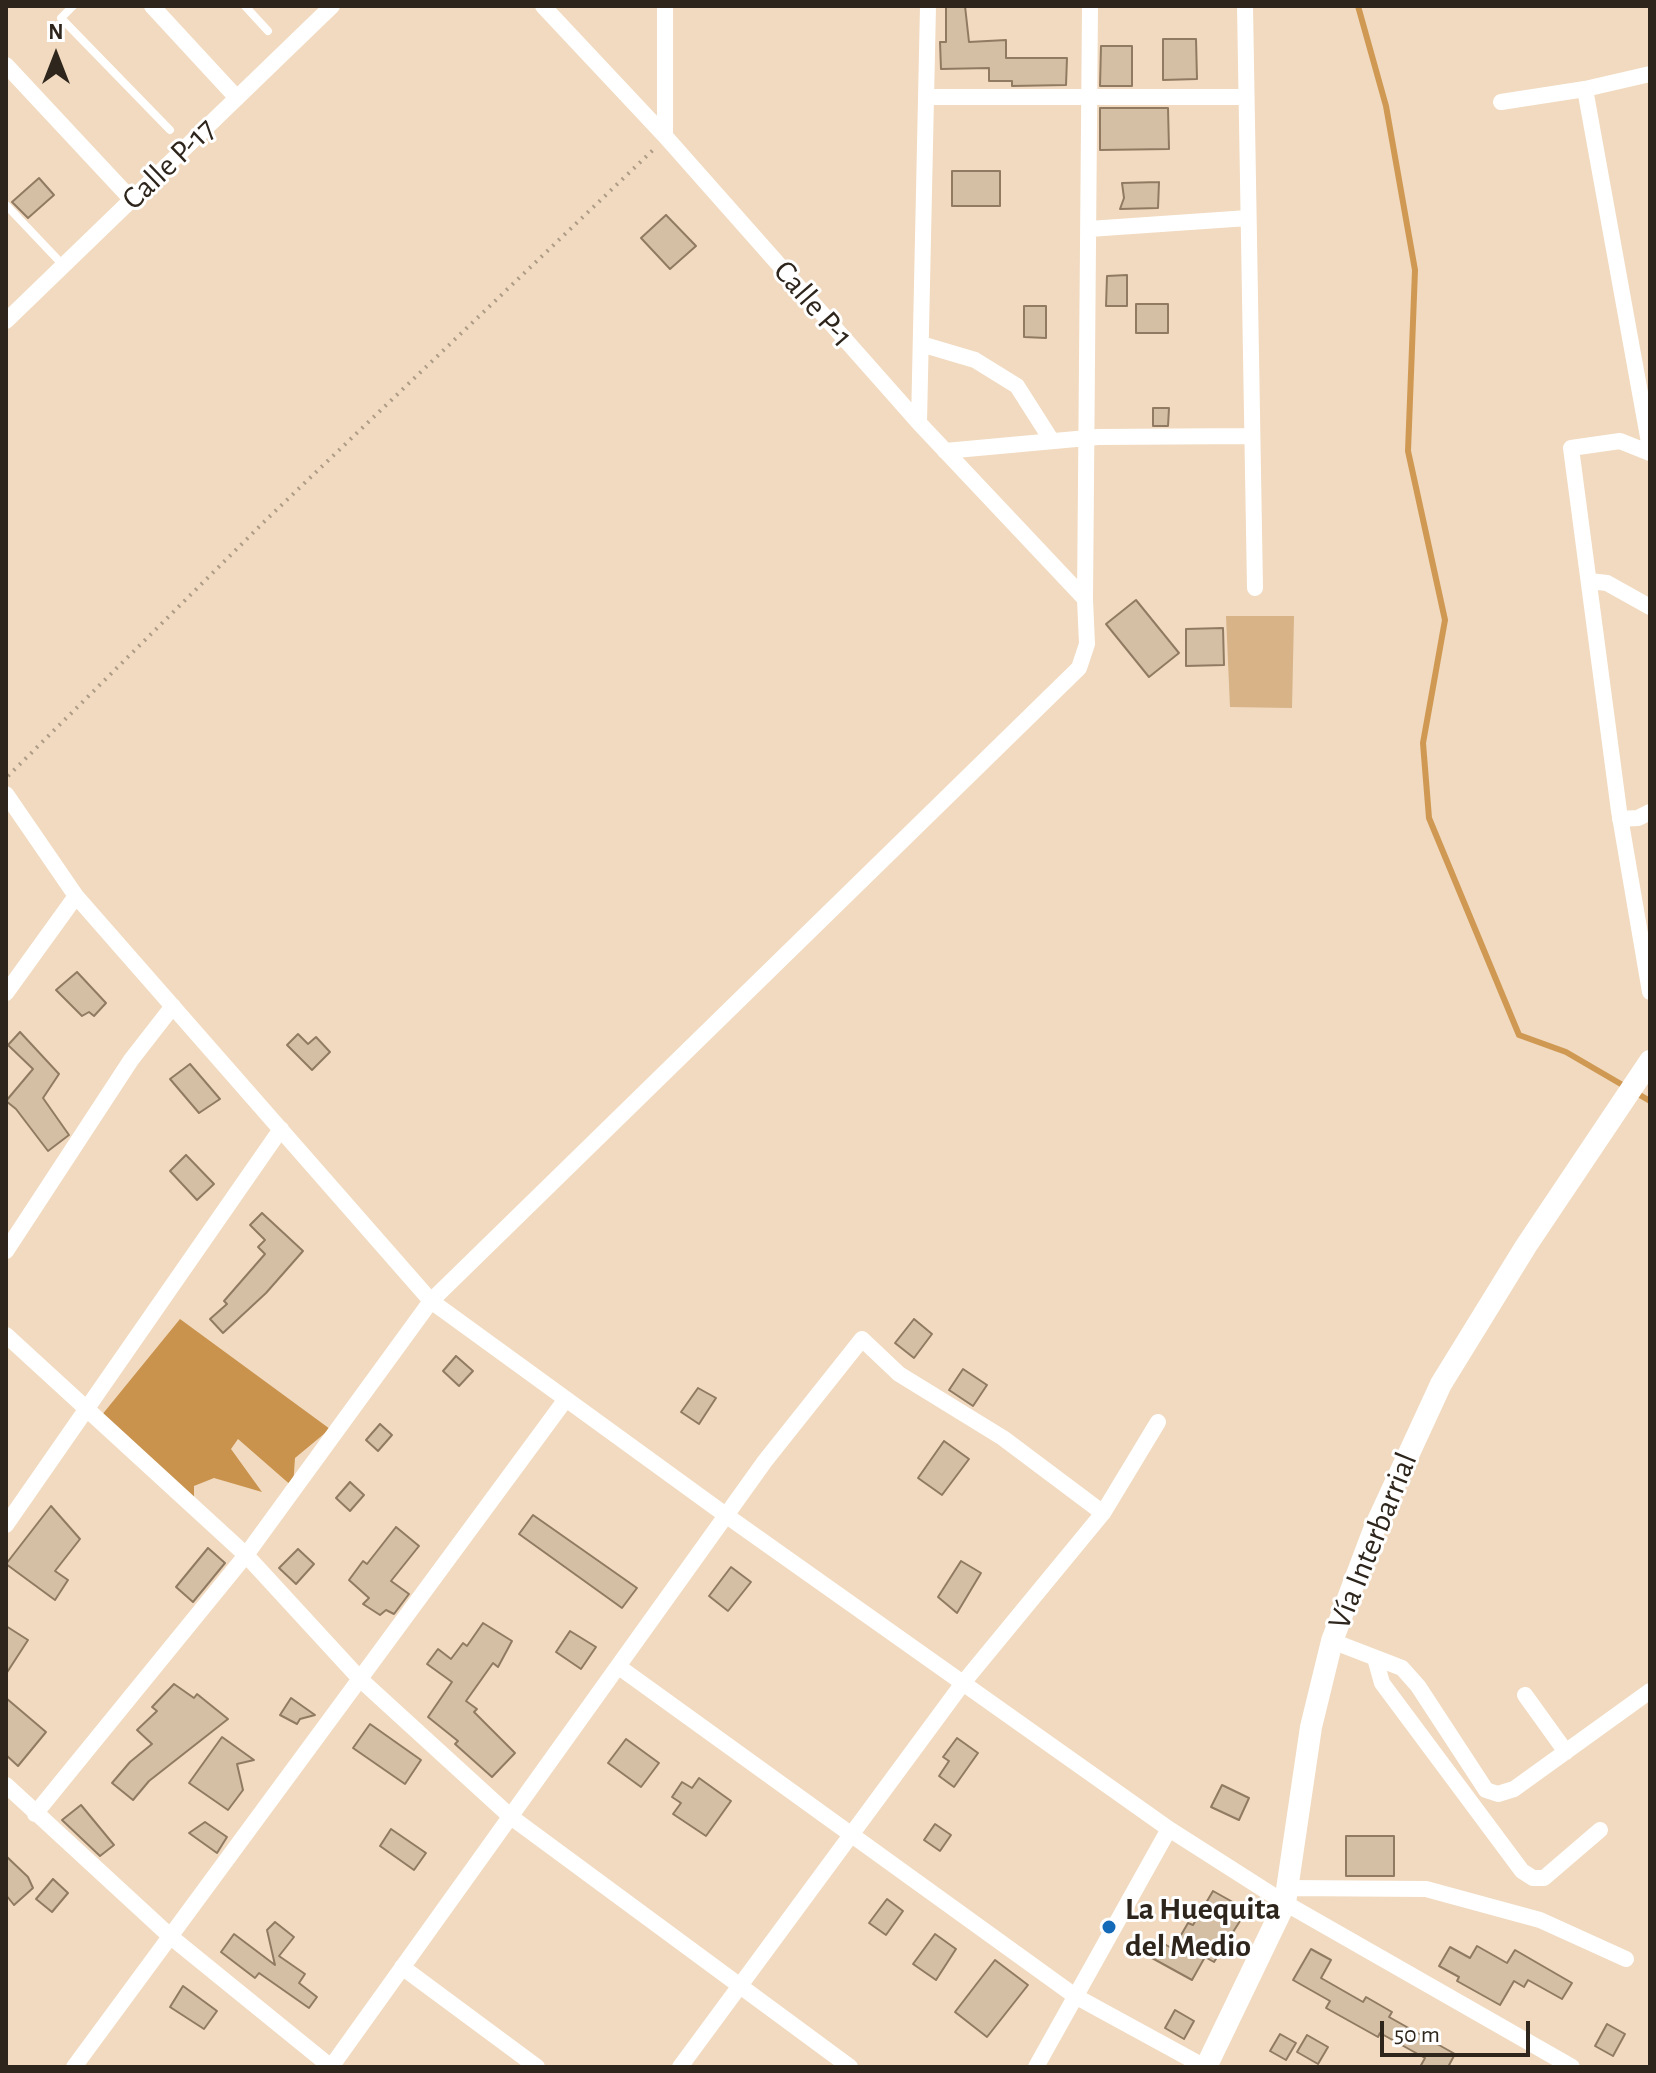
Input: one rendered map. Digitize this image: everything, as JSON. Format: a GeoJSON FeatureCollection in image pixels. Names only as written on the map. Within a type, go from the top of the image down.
{"type":"FeatureCollection","features":[{"type":"Feature","properties":{"kind":"main road","name":"Vía Interbarrial"},"geometry":{"type":"LineString","coordinates":[[1205,2067],[1286,1895],[1311,1727],[1332,1641],[1375,1527],[1441,1384],[1526,1246],[1650,1061]]}},
{"type":"Feature","properties":{"kind":"street"},"geometry":{"type":"LineString","coordinates":[[152,6],[237,98]]}},
{"type":"Feature","properties":{"kind":"street","name":"Calle P-17"},"geometry":{"type":"LineString","coordinates":[[6,321],[332,6]]}},
{"type":"Feature","properties":{"kind":"street","name":"Calle P-1"},"geometry":{"type":"LineString","coordinates":[[543,6],[665,136],[919,423],[1085,599]]}},
{"type":"Feature","properties":{"kind":"street"},"geometry":{"type":"LineString","coordinates":[[665,6],[665,136]]}},
{"type":"Feature","properties":{"kind":"street"},"geometry":{"type":"LineString","coordinates":[[919,423],[928,6]]}},
{"type":"Feature","properties":{"kind":"street"},"geometry":{"type":"LineString","coordinates":[[35,1814],[246,1555],[431,1301],[1079,668],[1087,644],[1090,6]]}},
{"type":"Feature","properties":{"kind":"street"},"geometry":{"type":"LineString","coordinates":[[1245,6],[1255,588]]}},
{"type":"Feature","properties":{"kind":"street"},"geometry":{"type":"LineString","coordinates":[[6,65],[132,200]]}},
{"type":"Feature","properties":{"kind":"street"},"geometry":{"type":"LineString","coordinates":[[1501,102],[1585,89],[1650,74]]}},
{"type":"Feature","properties":{"kind":"street"},"geometry":{"type":"LineString","coordinates":[[1585,89],[1650,451],[1620,441],[1571,448],[1620,819],[1650,992]]}},
{"type":"Feature","properties":{"kind":"street"},"geometry":{"type":"LineString","coordinates":[[927,97],[1246,97]]}},
{"type":"Feature","properties":{"kind":"street"},"geometry":{"type":"LineString","coordinates":[[1089,229],[1248,218]]}},
{"type":"Feature","properties":{"kind":"street"},"geometry":{"type":"LineString","coordinates":[[921,344],[975,360],[1017,386],[1052,441]]}},
{"type":"Feature","properties":{"kind":"street"},"geometry":{"type":"LineString","coordinates":[[945,451],[1087,438],[1252,436]]}},
{"type":"Feature","properties":{"kind":"street"},"geometry":{"type":"LineString","coordinates":[[1590,581],[1607,583],[1650,607]]}},
{"type":"Feature","properties":{"kind":"street"},"geometry":{"type":"LineString","coordinates":[[6,794],[76,896],[431,1301],[727,1516],[1169,1829],[1286,1895],[1572,2067]]}},
{"type":"Feature","properties":{"kind":"street"},"geometry":{"type":"LineString","coordinates":[[1620,819],[1638,818],[1650,812]]}},
{"type":"Feature","properties":{"kind":"street"},"geometry":{"type":"LineString","coordinates":[[6,993],[76,896]]}},
{"type":"Feature","properties":{"kind":"street"},"geometry":{"type":"LineString","coordinates":[[6,1251],[131,1060],[173,1006]]}},
{"type":"Feature","properties":{"kind":"street"},"geometry":{"type":"LineString","coordinates":[[6,1525],[281,1129]]}},
{"type":"Feature","properties":{"kind":"street"},"geometry":{"type":"LineString","coordinates":[[6,1335],[246,1555],[361,1680],[511,1817],[850,2067]]}},
{"type":"Feature","properties":{"kind":"street"},"geometry":{"type":"LineString","coordinates":[[9,1795],[35,1814],[171,1937],[331,2067],[765,1461],[862,1339],[899,1374],[1003,1438],[1103,1513]]}},
{"type":"Feature","properties":{"kind":"street"},"geometry":{"type":"LineString","coordinates":[[74,2067],[566,1399]]}},
{"type":"Feature","properties":{"kind":"street"},"geometry":{"type":"LineString","coordinates":[[680,2067],[963,1683],[1103,1513],[1158,1422]]}},
{"type":"Feature","properties":{"kind":"street"},"geometry":{"type":"LineString","coordinates":[[1332,1641],[1402,1668],[1486,1790],[1498,1794],[1507,1793],[1650,1691]]}},
{"type":"Feature","properties":{"kind":"street"},"geometry":{"type":"LineString","coordinates":[[1375,1658],[1382,1683],[1522,1871],[1533,1878],[1544,1878],[1600,1830]]}},
{"type":"Feature","properties":{"kind":"street"},"geometry":{"type":"LineString","coordinates":[[619,1667],[1075,1996],[1205,2067]]}},
{"type":"Feature","properties":{"kind":"street"},"geometry":{"type":"LineString","coordinates":[[1525,1695],[1566,1752]]}},
{"type":"Feature","properties":{"kind":"street"},"geometry":{"type":"LineString","coordinates":[[1036,2067],[1169,1829]]}},
{"type":"Feature","properties":{"kind":"street"},"geometry":{"type":"LineString","coordinates":[[1286,1895],[1426,1889],[1540,1920],[1626,1959]]}},
{"type":"Feature","properties":{"kind":"street"},"geometry":{"type":"LineString","coordinates":[[402,1967],[537,2067]]}},
{"type":"Feature","properties":{"kind":"lane"},"geometry":{"type":"LineString","coordinates":[[73,6],[61,18],[170,130]]}},
{"type":"Feature","properties":{"kind":"lane"},"geometry":{"type":"LineString","coordinates":[[245,6],[268,31]]}},
{"type":"Feature","properties":{"kind":"lane"},"geometry":{"type":"LineString","coordinates":[[6,205],[62,264]]}},
{"type":"Feature","properties":{"kind":"path"},"geometry":{"type":"LineString","coordinates":[[6,778],[268,518],[665,136]]}},
{"type":"Feature","properties":{"kind":"shaded area"},"geometry":{"type":"Polygon","coordinates":[[[1226,616],[1294,616],[1292,708],[1230,707],[1226,616]]]}},
{"type":"Feature","properties":{"kind":"shaded area"},"geometry":{"type":"Polygon","coordinates":[[[180,1319],[330,1429],[295,1458],[293,1487],[238,1439],[231,1449],[262,1492],[214,1478],[194,1486],[194,1500],[101,1416],[180,1319]]]}},
{"type":"Feature","properties":{"kind":"building"},"geometry":{"type":"Polygon","coordinates":[[[946,6],[965,6],[969,42],[1006,40],[1006,58],[1067,58],[1066,85],[1012,86],[1012,81],[989,81],[989,68],[941,69],[940,42],[946,42],[946,6]]]}},
{"type":"Feature","properties":{"kind":"building"},"geometry":{"type":"Polygon","coordinates":[[[1163,39],[1196,39],[1197,79],[1163,80],[1163,39]]]}},
{"type":"Feature","properties":{"kind":"building"},"geometry":{"type":"Polygon","coordinates":[[[1101,46],[1132,46],[1132,86],[1100,86],[1101,46]]]}},
{"type":"Feature","properties":{"kind":"building"},"geometry":{"type":"Polygon","coordinates":[[[1100,108],[1168,108],[1169,149],[1100,150],[1100,108]]]}},
{"type":"Feature","properties":{"kind":"building"},"geometry":{"type":"Polygon","coordinates":[[[952,171],[1000,171],[1000,206],[952,206],[952,171]]]}},
{"type":"Feature","properties":{"kind":"building"},"geometry":{"type":"Polygon","coordinates":[[[39,178],[54,195],[28,218],[12,202],[39,178]]]}},
{"type":"Feature","properties":{"kind":"building"},"geometry":{"type":"Polygon","coordinates":[[[1159,182],[1158,208],[1120,209],[1124,198],[1122,183],[1159,182]]]}},
{"type":"Feature","properties":{"kind":"building"},"geometry":{"type":"Polygon","coordinates":[[[666,215],[696,246],[670,269],[641,238],[666,215]]]}},
{"type":"Feature","properties":{"kind":"building"},"geometry":{"type":"Polygon","coordinates":[[[1127,275],[1127,306],[1106,306],[1107,276],[1127,275]]]}},
{"type":"Feature","properties":{"kind":"building"},"geometry":{"type":"Polygon","coordinates":[[[1136,304],[1168,304],[1168,333],[1136,333],[1136,304]]]}},
{"type":"Feature","properties":{"kind":"building"},"geometry":{"type":"Polygon","coordinates":[[[1024,306],[1046,306],[1046,338],[1024,337],[1024,306]]]}},
{"type":"Feature","properties":{"kind":"building"},"geometry":{"type":"Polygon","coordinates":[[[1153,408],[1169,408],[1168,426],[1153,426],[1153,408]]]}},
{"type":"Feature","properties":{"kind":"building"},"geometry":{"type":"Polygon","coordinates":[[[1136,600],[1179,653],[1149,677],[1106,624],[1136,600]]]}},
{"type":"Feature","properties":{"kind":"building"},"geometry":{"type":"Polygon","coordinates":[[[1223,628],[1224,665],[1186,666],[1186,629],[1223,628]]]}},
{"type":"Feature","properties":{"kind":"building"},"geometry":{"type":"Polygon","coordinates":[[[77,972],[106,1003],[94,1016],[89,1012],[82,1016],[56,990],[77,972]]]}},
{"type":"Feature","properties":{"kind":"building"},"geometry":{"type":"Polygon","coordinates":[[[20,1032],[59,1074],[43,1098],[69,1135],[48,1151],[16,1109],[6,1101],[33,1069],[8,1045],[20,1032]]]}},
{"type":"Feature","properties":{"kind":"building"},"geometry":{"type":"Polygon","coordinates":[[[298,1034],[308,1044],[316,1037],[330,1052],[312,1070],[287,1045],[298,1034]]]}},
{"type":"Feature","properties":{"kind":"building"},"geometry":{"type":"Polygon","coordinates":[[[190,1064],[220,1099],[199,1113],[170,1079],[190,1064]]]}},
{"type":"Feature","properties":{"kind":"building"},"geometry":{"type":"Polygon","coordinates":[[[186,1155],[214,1184],[197,1200],[170,1171],[186,1155]]]}},
{"type":"Feature","properties":{"kind":"building"},"geometry":{"type":"Polygon","coordinates":[[[262,1213],[303,1251],[266,1293],[223,1333],[210,1319],[227,1304],[224,1301],[265,1254],[258,1247],[265,1240],[250,1225],[262,1213]]]}},
{"type":"Feature","properties":{"kind":"building"},"geometry":{"type":"Polygon","coordinates":[[[914,1319],[932,1334],[914,1358],[895,1343],[914,1319]]]}},
{"type":"Feature","properties":{"kind":"building"},"geometry":{"type":"Polygon","coordinates":[[[456,1356],[473,1371],[459,1386],[443,1371],[456,1356]]]}},
{"type":"Feature","properties":{"kind":"building"},"geometry":{"type":"Polygon","coordinates":[[[963,1369],[987,1385],[973,1406],[949,1390],[963,1369]]]}},
{"type":"Feature","properties":{"kind":"building"},"geometry":{"type":"Polygon","coordinates":[[[698,1388],[716,1398],[699,1424],[681,1412],[698,1388]]]}},
{"type":"Feature","properties":{"kind":"building"},"geometry":{"type":"Polygon","coordinates":[[[380,1424],[392,1435],[378,1451],[366,1440],[380,1424]]]}},
{"type":"Feature","properties":{"kind":"building"},"geometry":{"type":"Polygon","coordinates":[[[944,1441],[969,1459],[942,1495],[918,1478],[944,1441]]]}},
{"type":"Feature","properties":{"kind":"building"},"geometry":{"type":"Polygon","coordinates":[[[350,1482],[364,1495],[350,1511],[336,1498],[350,1482]]]}},
{"type":"Feature","properties":{"kind":"building"},"geometry":{"type":"Polygon","coordinates":[[[51,1506],[80,1539],[55,1571],[68,1580],[55,1600],[6,1564],[51,1506]]]}},
{"type":"Feature","properties":{"kind":"building"},"geometry":{"type":"Polygon","coordinates":[[[533,1515],[637,1588],[622,1608],[519,1534],[533,1515]]]}},
{"type":"Feature","properties":{"kind":"building"},"geometry":{"type":"Polygon","coordinates":[[[396,1527],[419,1546],[391,1581],[409,1594],[394,1614],[386,1610],[380,1615],[363,1604],[369,1598],[349,1580],[363,1561],[367,1564],[396,1527]]]}},
{"type":"Feature","properties":{"kind":"building"},"geometry":{"type":"Polygon","coordinates":[[[208,1548],[225,1563],[193,1602],[176,1587],[208,1548]]]}},
{"type":"Feature","properties":{"kind":"building"},"geometry":{"type":"Polygon","coordinates":[[[298,1549],[314,1564],[296,1584],[279,1568],[298,1549]]]}},
{"type":"Feature","properties":{"kind":"building"},"geometry":{"type":"Polygon","coordinates":[[[961,1561],[981,1573],[957,1613],[938,1597],[961,1561]]]}},
{"type":"Feature","properties":{"kind":"building"},"geometry":{"type":"Polygon","coordinates":[[[731,1567],[751,1582],[728,1611],[709,1596],[731,1567]]]}},
{"type":"Feature","properties":{"kind":"building"},"geometry":{"type":"Polygon","coordinates":[[[483,1623],[512,1641],[498,1667],[493,1663],[466,1701],[477,1709],[474,1712],[515,1753],[492,1777],[455,1744],[458,1741],[428,1717],[452,1682],[427,1664],[438,1649],[451,1659],[463,1643],[467,1646],[483,1623]]]}},
{"type":"Feature","properties":{"kind":"building"},"geometry":{"type":"Polygon","coordinates":[[[6,1626],[28,1640],[6,1674],[6,1626]]]}},
{"type":"Feature","properties":{"kind":"building"},"geometry":{"type":"Polygon","coordinates":[[[570,1631],[596,1647],[581,1669],[556,1652],[570,1631]]]}},
{"type":"Feature","properties":{"kind":"building"},"geometry":{"type":"Polygon","coordinates":[[[174,1684],[194,1698],[197,1694],[228,1719],[149,1781],[133,1800],[112,1783],[130,1762],[152,1744],[137,1730],[157,1711],[152,1707],[174,1684]]]}},
{"type":"Feature","properties":{"kind":"building"},"geometry":{"type":"Polygon","coordinates":[[[6,1698],[46,1732],[18,1766],[6,1755],[6,1698]]]}},
{"type":"Feature","properties":{"kind":"building"},"geometry":{"type":"Polygon","coordinates":[[[291,1698],[315,1715],[300,1719],[297,1724],[280,1715],[291,1698]]]}},
{"type":"Feature","properties":{"kind":"building"},"geometry":{"type":"Polygon","coordinates":[[[370,1724],[421,1760],[405,1784],[353,1748],[370,1724]]]}},
{"type":"Feature","properties":{"kind":"building"},"geometry":{"type":"Polygon","coordinates":[[[222,1737],[254,1760],[237,1764],[243,1790],[228,1810],[189,1783],[222,1737]]]}},
{"type":"Feature","properties":{"kind":"building"},"geometry":{"type":"Polygon","coordinates":[[[957,1738],[978,1753],[954,1787],[939,1776],[949,1761],[943,1757],[957,1738]]]}},
{"type":"Feature","properties":{"kind":"building"},"geometry":{"type":"Polygon","coordinates":[[[626,1739],[659,1763],[641,1787],[608,1763],[626,1739]]]}},
{"type":"Feature","properties":{"kind":"building"},"geometry":{"type":"Polygon","coordinates":[[[699,1778],[731,1801],[706,1836],[673,1814],[681,1803],[672,1797],[682,1782],[692,1788],[699,1778]]]}},
{"type":"Feature","properties":{"kind":"building"},"geometry":{"type":"Polygon","coordinates":[[[1222,1785],[1249,1798],[1239,1820],[1211,1807],[1222,1785]]]}},
{"type":"Feature","properties":{"kind":"building"},"geometry":{"type":"Polygon","coordinates":[[[81,1805],[114,1845],[100,1856],[62,1820],[81,1805]]]}},
{"type":"Feature","properties":{"kind":"building"},"geometry":{"type":"Polygon","coordinates":[[[205,1822],[227,1837],[217,1853],[189,1833],[205,1822]]]}},
{"type":"Feature","properties":{"kind":"building"},"geometry":{"type":"Polygon","coordinates":[[[935,1824],[951,1835],[940,1851],[924,1840],[935,1824]]]}},
{"type":"Feature","properties":{"kind":"building"},"geometry":{"type":"Polygon","coordinates":[[[391,1829],[426,1853],[414,1870],[380,1846],[391,1829]]]}},
{"type":"Feature","properties":{"kind":"building"},"geometry":{"type":"Polygon","coordinates":[[[1346,1836],[1394,1836],[1394,1876],[1346,1876],[1346,1836]]]}},
{"type":"Feature","properties":{"kind":"building"},"geometry":{"type":"Polygon","coordinates":[[[6,1856],[28,1877],[33,1888],[14,1905],[6,1895],[6,1856]]]}},
{"type":"Feature","properties":{"kind":"building"},"geometry":{"type":"Polygon","coordinates":[[[53,1879],[68,1893],[52,1912],[36,1899],[53,1879]]]}},
{"type":"Feature","properties":{"kind":"building"},"geometry":{"type":"Polygon","coordinates":[[[1213,1891],[1247,1910],[1214,1962],[1205,1957],[1192,1980],[1152,1958],[1161,1942],[1173,1949],[1188,1923],[1193,1925],[1213,1891]]]}},
{"type":"Feature","properties":{"kind":"building"},"geometry":{"type":"Polygon","coordinates":[[[887,1899],[903,1911],[886,1935],[869,1923],[887,1899]]]}},
{"type":"Feature","properties":{"kind":"building"},"geometry":{"type":"Polygon","coordinates":[[[275,1922],[294,1937],[279,1956],[305,1974],[299,1983],[317,1997],[309,2008],[259,1973],[255,1978],[221,1952],[234,1934],[275,1965],[267,1930],[275,1922]]]}},
{"type":"Feature","properties":{"kind":"building"},"geometry":{"type":"Polygon","coordinates":[[[935,1934],[956,1949],[936,1980],[913,1964],[935,1934]]]}},
{"type":"Feature","properties":{"kind":"building"},"geometry":{"type":"Polygon","coordinates":[[[1477,1946],[1507,1963],[1515,1950],[1572,1983],[1562,1999],[1528,1980],[1524,1987],[1514,1981],[1500,2005],[1457,1981],[1459,1977],[1439,1966],[1450,1947],[1470,1958],[1477,1946]]]}},
{"type":"Feature","properties":{"kind":"building"},"geometry":{"type":"Polygon","coordinates":[[[1311,1949],[1331,1960],[1321,1978],[1363,2002],[1366,1997],[1392,2012],[1389,2017],[1455,2054],[1448,2067],[1420,2067],[1425,2058],[1380,2033],[1378,2037],[1326,2008],[1330,2001],[1293,1980],[1311,1949]]]}},
{"type":"Feature","properties":{"kind":"building"},"geometry":{"type":"Polygon","coordinates":[[[995,1960],[1028,1985],[987,2037],[955,2012],[995,1960]]]}},
{"type":"Feature","properties":{"kind":"building"},"geometry":{"type":"Polygon","coordinates":[[[183,1986],[217,2011],[204,2029],[170,2007],[183,1986]]]}},
{"type":"Feature","properties":{"kind":"building"},"geometry":{"type":"Polygon","coordinates":[[[1175,2010],[1194,2021],[1184,2039],[1165,2028],[1175,2010]]]}},
{"type":"Feature","properties":{"kind":"building"},"geometry":{"type":"Polygon","coordinates":[[[1607,2024],[1625,2034],[1613,2056],[1595,2046],[1607,2024]]]}},
{"type":"Feature","properties":{"kind":"building"},"geometry":{"type":"Polygon","coordinates":[[[1280,2034],[1296,2043],[1286,2060],[1270,2051],[1280,2034]]]}},
{"type":"Feature","properties":{"kind":"building"},"geometry":{"type":"Polygon","coordinates":[[[1307,2035],[1328,2047],[1318,2064],[1297,2052],[1307,2035]]]}},
{"type":"Feature","properties":{"kind":"waterway"},"geometry":{"type":"LineString","coordinates":[[1358,6],[1386,106],[1415,270],[1408,451],[1445,620],[1423,743],[1429,818],[1519,1035],[1566,1052],[1650,1101]]}},
{"type":"Feature","properties":{"kind":"place","name":"La Huequita del Medio"},"geometry":{"type":"Point","coordinates":[1109,1927]}}]}
